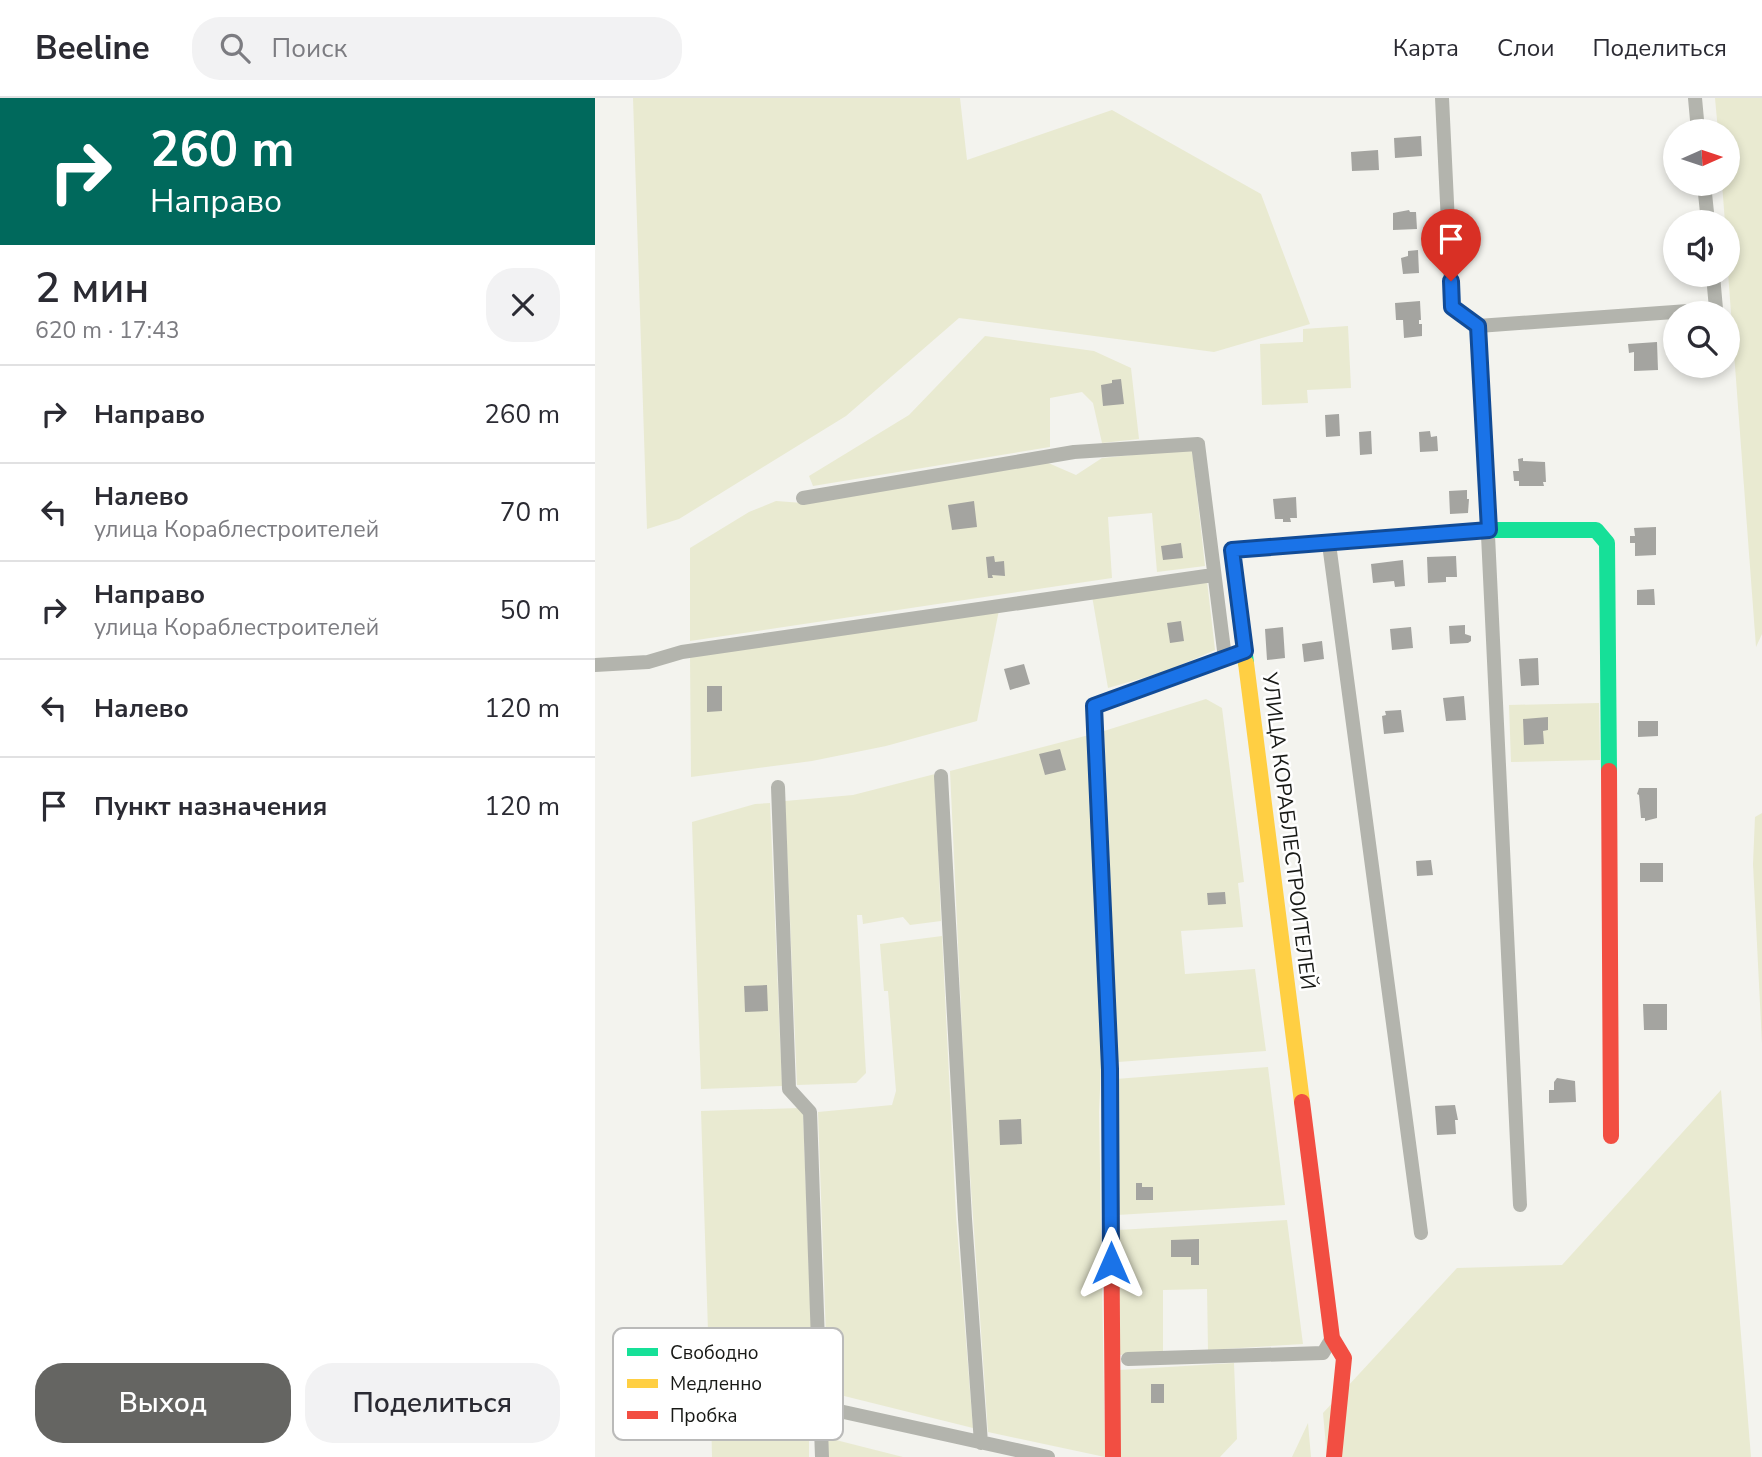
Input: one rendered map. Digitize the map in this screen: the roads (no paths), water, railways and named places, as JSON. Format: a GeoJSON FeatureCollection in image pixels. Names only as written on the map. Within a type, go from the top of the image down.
{"type":"FeatureCollection","features":[{"type":"Feature","properties":{"kind":"street"},"geometry":{"type":"LineString","coordinates":[[1442,98],[1452,307],[1478,326],[1717,309],[1714,287]]}},
{"type":"Feature","properties":{"kind":"street"},"geometry":{"type":"LineString","coordinates":[[1695,98],[1697,119]]}},
{"type":"Feature","properties":{"kind":"street"},"geometry":{"type":"LineString","coordinates":[[1478,326],[1520,1205]]}},
{"type":"Feature","properties":{"kind":"street"},"geometry":{"type":"LineString","coordinates":[[803,498],[1074,452],[1198,444],[1225,658]]}},
{"type":"Feature","properties":{"kind":"street","name":"УЛИЦА КОРАБЛЕСТРОИТЕЛЕЙ"},"geometry":{"type":"LineString","coordinates":[[1334,1457],[1344,1358],[1332,1338],[1232,550],[1489,530],[1596,530],[1607,543],[1611,1136]]}},
{"type":"Feature","properties":{"kind":"street"},"geometry":{"type":"LineString","coordinates":[[1329,544],[1421,1233]]}},
{"type":"Feature","properties":{"kind":"street"},"geometry":{"type":"LineString","coordinates":[[595,665],[648,662],[682,652],[1213,575]]}},
{"type":"Feature","properties":{"kind":"street"},"geometry":{"type":"LineString","coordinates":[[1113,1457],[1110,1069],[1094,706],[1245,651]]}},
{"type":"Feature","properties":{"kind":"street"},"geometry":{"type":"LineString","coordinates":[[941,776],[964,1205],[981,1443]]}},
{"type":"Feature","properties":{"kind":"street"},"geometry":{"type":"LineString","coordinates":[[778,787],[789,1089],[810,1112],[818,1328]]}},
{"type":"Feature","properties":{"kind":"street"},"geometry":{"type":"LineString","coordinates":[[1128,1359],[1324,1353],[1332,1338]]}},
{"type":"Feature","properties":{"kind":"street"},"geometry":{"type":"LineString","coordinates":[[843,1412],[1048,1457]]}}]}
